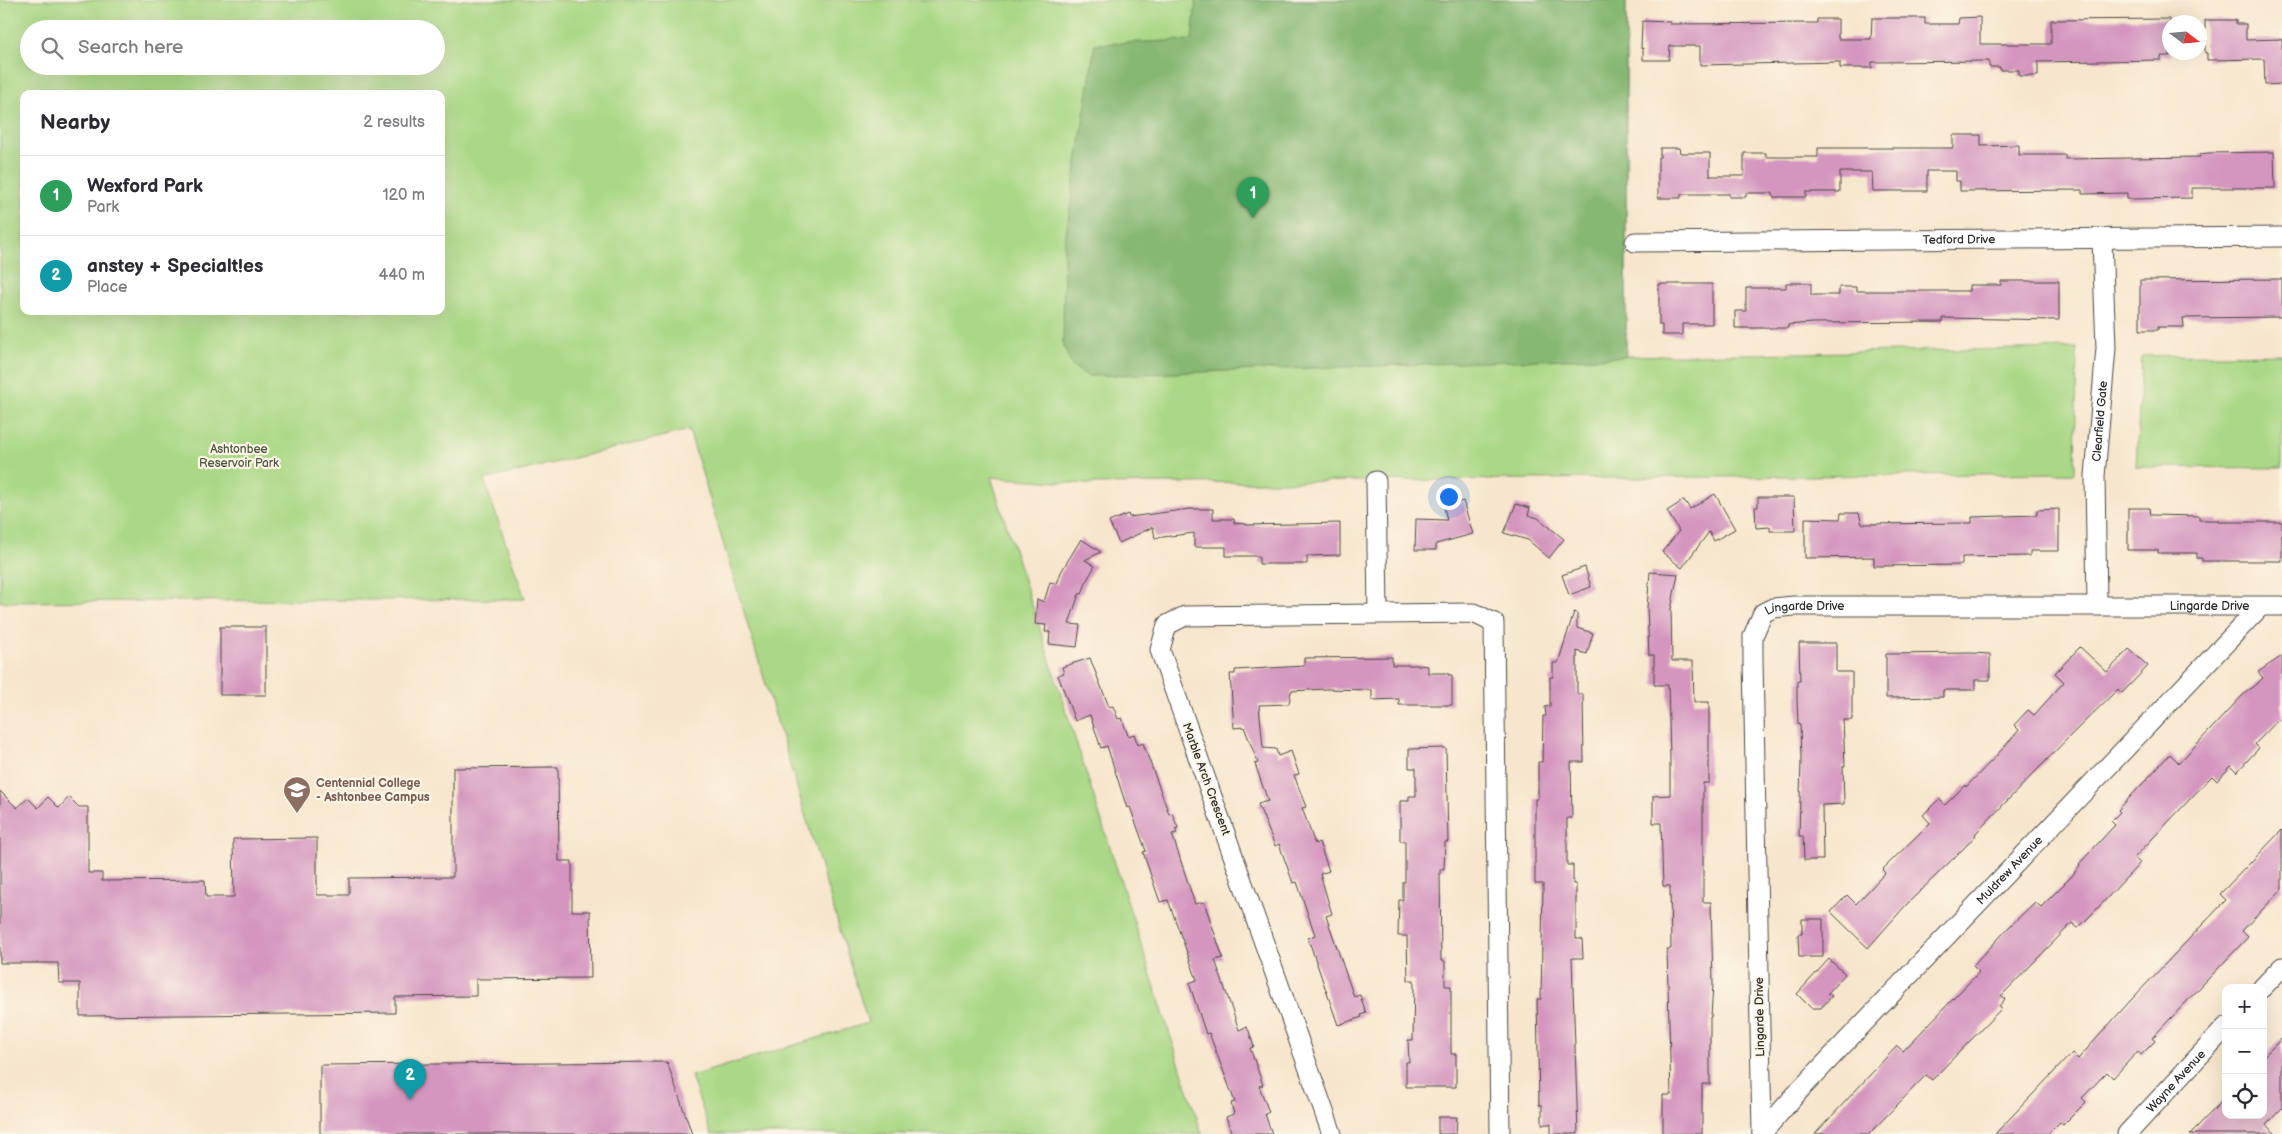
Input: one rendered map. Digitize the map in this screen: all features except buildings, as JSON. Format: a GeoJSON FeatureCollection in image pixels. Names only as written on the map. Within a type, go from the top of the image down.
{"type":"FeatureCollection","features":[{"type":"Feature","properties":{"kind":"street","name":"Tedford Drive"},"geometry":{"type":"LineString","coordinates":[[1636,242],[2282,237]]}},
{"type":"Feature","properties":{"kind":"street","name":"Clearfield Gate"},"geometry":{"type":"LineString","coordinates":[[2097,605],[2095,476],[2106,348],[2102,239]]}},
{"type":"Feature","properties":{"kind":"street"},"geometry":{"type":"LineString","coordinates":[[1376,481],[1378,612]]}},
{"type":"Feature","properties":{"kind":"street","name":"Lingarde Drive"},"geometry":{"type":"LineString","coordinates":[[1762,1134],[1753,636],[1763,613],[1773,608],[1794,606],[2282,606]]}},
{"type":"Feature","properties":{"kind":"street","name":"Muldrew Avenue"},"geometry":{"type":"LineString","coordinates":[[1762,1134],[1798,1092],[2260,607]]}},
{"type":"Feature","properties":{"kind":"street","name":"Marble Arch Crescent"},"geometry":{"type":"LineString","coordinates":[[1332,1134],[1160,650],[1167,625],[1185,616],[1474,612],[1494,623],[1500,1134]]}},
{"type":"Feature","properties":{"kind":"street"},"geometry":{"type":"LineString","coordinates":[[2266,984],[2282,967]]}},
{"type":"Feature","properties":{"kind":"street","name":"Wayne Avenue"},"geometry":{"type":"LineString","coordinates":[[2127,1134],[2224,1029]]}},
{"type":"Feature","properties":{"kind":"green space","name":"Ashtonbee Reservoir Park"},"geometry":{"type":"Polygon","coordinates":[[[0,0],[1626,0],[1626,356],[2077,348],[2075,473],[1085,484],[991,477],[1202,1134],[711,1134],[691,1076],[868,1023],[689,430],[484,480],[525,599],[0,602],[0,0]]]}},
{"type":"Feature","properties":{"kind":"green space"},"geometry":{"type":"Polygon","coordinates":[[[1196,0],[1626,0],[1626,357],[1088,376],[1072,366],[1063,345],[1064,247],[1095,44],[1192,40],[1196,0]]]}},
{"type":"Feature","properties":{"kind":"green space"},"geometry":{"type":"Polygon","coordinates":[[[2282,354],[2282,468],[2136,467],[2142,356],[2282,354]]]}},
{"type":"Feature","properties":{"kind":"place","name":"Wexford Park"},"geometry":{"type":"Point","coordinates":[1253,218]}},
{"type":"Feature","properties":{"kind":"place","name":"Centennial College - Ashtonbee Campus"},"geometry":{"type":"Point","coordinates":[297,814]}},
{"type":"Feature","properties":{"kind":"place","name":"anstey + Specialt!es"},"geometry":{"type":"Point","coordinates":[410,1100]}}]}
